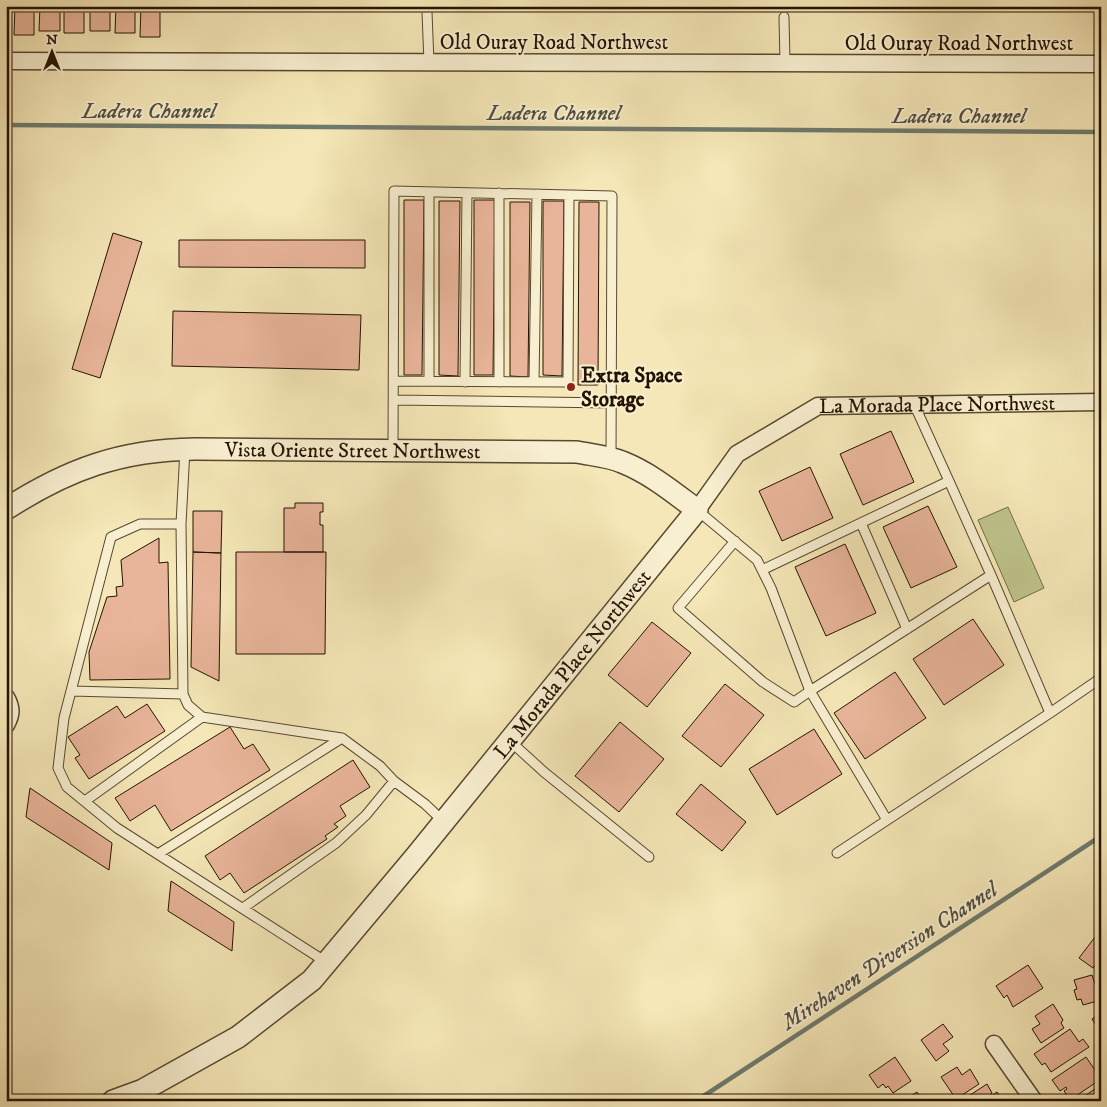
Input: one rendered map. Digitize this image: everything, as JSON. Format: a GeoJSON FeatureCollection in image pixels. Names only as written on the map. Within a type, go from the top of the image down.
{"type":"FeatureCollection","features":[{"type":"Feature","properties":{"kind":"street","name":"Old Ouray Road Northwest"},"geometry":{"type":"LineString","coordinates":[[6,61],[1101,64]]}},
{"type":"Feature","properties":{"kind":"street","name":"La Morada Place Northwest"},"geometry":{"type":"LineString","coordinates":[[113,1101],[142,1090],[238,1037],[312,980],[444,822],[697,510],[736,454],[818,406],[1101,402]]}},
{"type":"Feature","properties":{"kind":"street","name":"Vista Oriente Street Northwest"},"geometry":{"type":"LineString","coordinates":[[6,509],[52,482],[110,459],[133,454],[185,449],[577,452],[621,461],[644,472],[697,510]]}},
{"type":"Feature","properties":{"kind":"street"},"geometry":{"type":"LineString","coordinates":[[6,697],[12,708],[11,717],[6,725]]}},
{"type":"Feature","properties":{"kind":"street"},"geometry":{"type":"LineString","coordinates":[[994,1044],[1034,1101]]}},
{"type":"Feature","properties":{"kind":"lane"},"geometry":{"type":"LineString","coordinates":[[427,12],[430,62]]}},
{"type":"Feature","properties":{"kind":"lane"},"geometry":{"type":"LineString","coordinates":[[784,17],[785,64]]}},
{"type":"Feature","properties":{"kind":"lane"},"geometry":{"type":"LineString","coordinates":[[393,450],[394,191],[612,196],[611,459]]}},
{"type":"Feature","properties":{"kind":"lane"},"geometry":{"type":"LineString","coordinates":[[429,192],[429,381]]}},
{"type":"Feature","properties":{"kind":"lane"},"geometry":{"type":"LineString","coordinates":[[465,382],[466,192]]}},
{"type":"Feature","properties":{"kind":"lane"},"geometry":{"type":"LineString","coordinates":[[499,193],[499,382]]}},
{"type":"Feature","properties":{"kind":"lane"},"geometry":{"type":"LineString","coordinates":[[534,382],[536,194]]}},
{"type":"Feature","properties":{"kind":"lane"},"geometry":{"type":"LineString","coordinates":[[394,381],[568,382],[569,195]]}},
{"type":"Feature","properties":{"kind":"lane"},"geometry":{"type":"LineString","coordinates":[[394,400],[611,403]]}},
{"type":"Feature","properties":{"kind":"lane"},"geometry":{"type":"LineString","coordinates":[[914,404],[950,481],[1050,713]]}},
{"type":"Feature","properties":{"kind":"lane"},"geometry":{"type":"LineString","coordinates":[[185,449],[181,524],[183,694],[188,705],[202,717],[342,738],[380,766],[394,781],[425,804],[444,822]]}},
{"type":"Feature","properties":{"kind":"lane"},"geometry":{"type":"LineString","coordinates":[[762,570],[950,481]]}},
{"type":"Feature","properties":{"kind":"lane"},"geometry":{"type":"LineString","coordinates":[[697,510],[757,560],[771,588],[810,691],[887,820]]}},
{"type":"Feature","properties":{"kind":"lane"},"geometry":{"type":"LineString","coordinates":[[860,523],[907,629]]}},
{"type":"Feature","properties":{"kind":"lane"},"geometry":{"type":"LineString","coordinates":[[181,524],[140,524],[111,537],[64,718],[58,768],[67,786],[117,828],[326,962]]}},
{"type":"Feature","properties":{"kind":"lane"},"geometry":{"type":"LineString","coordinates":[[735,541],[678,608],[763,682],[794,702],[990,575]]}},
{"type":"Feature","properties":{"kind":"lane"},"geometry":{"type":"LineString","coordinates":[[837,853],[1101,678]]}},
{"type":"Feature","properties":{"kind":"lane"},"geometry":{"type":"LineString","coordinates":[[72,691],[183,694]]}},
{"type":"Feature","properties":{"kind":"lane"},"geometry":{"type":"LineString","coordinates":[[84,801],[202,717]]}},
{"type":"Feature","properties":{"kind":"lane"},"geometry":{"type":"LineString","coordinates":[[158,854],[342,738]]}},
{"type":"Feature","properties":{"kind":"lane"},"geometry":{"type":"LineString","coordinates":[[510,741],[544,772],[650,857]]}},
{"type":"Feature","properties":{"kind":"lane"},"geometry":{"type":"LineString","coordinates":[[243,908],[336,843],[366,815],[394,781]]}},
{"type":"Feature","properties":{"kind":"green space"},"geometry":{"type":"Polygon","coordinates":[[[1008,507],[1044,588],[1014,602],[978,520],[1008,507]]]}},
{"type":"Feature","properties":{"kind":"building"},"geometry":{"type":"Polygon","coordinates":[[[6,6],[9,6],[9,29],[6,29],[6,6]]]}},
{"type":"Feature","properties":{"kind":"building"},"geometry":{"type":"Polygon","coordinates":[[[15,6],[34,6],[34,35],[14,35],[15,6]]]}},
{"type":"Feature","properties":{"kind":"building"},"geometry":{"type":"Polygon","coordinates":[[[40,6],[60,6],[60,31],[39,31],[40,6]]]}},
{"type":"Feature","properties":{"kind":"building"},"geometry":{"type":"Polygon","coordinates":[[[64,6],[84,6],[84,33],[64,33],[64,6]]]}},
{"type":"Feature","properties":{"kind":"building"},"geometry":{"type":"Polygon","coordinates":[[[90,6],[110,6],[110,31],[90,31],[90,6]]]}},
{"type":"Feature","properties":{"kind":"building"},"geometry":{"type":"Polygon","coordinates":[[[116,6],[135,6],[135,33],[115,33],[116,6]]]}},
{"type":"Feature","properties":{"kind":"building"},"geometry":{"type":"Polygon","coordinates":[[[141,6],[160,6],[160,37],[140,37],[141,6]]]}},
{"type":"Feature","properties":{"kind":"building"},"geometry":{"type":"Polygon","coordinates":[[[404,200],[424,200],[422,375],[404,375],[404,200]]]}},
{"type":"Feature","properties":{"kind":"building"},"geometry":{"type":"Polygon","coordinates":[[[474,200],[495,200],[493,375],[474,375],[474,200]]]}},
{"type":"Feature","properties":{"kind":"building"},"geometry":{"type":"Polygon","coordinates":[[[439,201],[460,201],[458,376],[439,375],[439,201]]]}},
{"type":"Feature","properties":{"kind":"building"},"geometry":{"type":"Polygon","coordinates":[[[543,201],[564,201],[562,376],[543,375],[543,201]]]}},
{"type":"Feature","properties":{"kind":"building"},"geometry":{"type":"Polygon","coordinates":[[[510,202],[530,202],[528,377],[510,376],[510,202]]]}},
{"type":"Feature","properties":{"kind":"building"},"geometry":{"type":"Polygon","coordinates":[[[579,202],[599,202],[598,385],[578,385],[579,202]]]}},
{"type":"Feature","properties":{"kind":"building"},"geometry":{"type":"Polygon","coordinates":[[[113,233],[142,242],[100,378],[72,369],[113,233]]]}},
{"type":"Feature","properties":{"kind":"building"},"geometry":{"type":"Polygon","coordinates":[[[179,240],[365,240],[365,268],[179,267],[179,240]]]}},
{"type":"Feature","properties":{"kind":"building"},"geometry":{"type":"Polygon","coordinates":[[[173,311],[361,315],[359,370],[172,366],[173,311]]]}},
{"type":"Feature","properties":{"kind":"building"},"geometry":{"type":"Polygon","coordinates":[[[891,431],[914,482],[863,505],[840,454],[891,431]]]}},
{"type":"Feature","properties":{"kind":"building"},"geometry":{"type":"Polygon","coordinates":[[[810,467],[833,518],[782,541],[759,491],[810,467]]]}},
{"type":"Feature","properties":{"kind":"building"},"geometry":{"type":"Polygon","coordinates":[[[295,503],[323,503],[323,512],[320,512],[320,525],[323,525],[323,552],[284,552],[284,508],[295,508],[295,503]]]}},
{"type":"Feature","properties":{"kind":"building"},"geometry":{"type":"Polygon","coordinates":[[[928,506],[957,567],[911,588],[883,527],[928,506]]]}},
{"type":"Feature","properties":{"kind":"building"},"geometry":{"type":"Polygon","coordinates":[[[193,511],[222,511],[221,553],[193,552],[193,511]]]}},
{"type":"Feature","properties":{"kind":"building"},"geometry":{"type":"Polygon","coordinates":[[[159,538],[159,563],[168,562],[170,679],[90,680],[89,652],[107,597],[117,596],[116,587],[123,586],[121,560],[159,538]]]}},
{"type":"Feature","properties":{"kind":"building"},"geometry":{"type":"Polygon","coordinates":[[[845,544],[876,613],[826,636],[795,567],[845,544]]]}},
{"type":"Feature","properties":{"kind":"building"},"geometry":{"type":"Polygon","coordinates":[[[193,552],[221,553],[219,681],[191,667],[193,552]]]}},
{"type":"Feature","properties":{"kind":"building"},"geometry":{"type":"Polygon","coordinates":[[[236,552],[326,552],[325,654],[236,654],[236,552]]]}},
{"type":"Feature","properties":{"kind":"building"},"geometry":{"type":"Polygon","coordinates":[[[973,619],[1004,665],[944,705],[913,659],[973,619]]]}},
{"type":"Feature","properties":{"kind":"building"},"geometry":{"type":"Polygon","coordinates":[[[652,622],[691,653],[647,707],[608,675],[652,622]]]}},
{"type":"Feature","properties":{"kind":"building"},"geometry":{"type":"Polygon","coordinates":[[[895,672],[926,718],[865,759],[834,713],[895,672]]]}},
{"type":"Feature","properties":{"kind":"building"},"geometry":{"type":"Polygon","coordinates":[[[725,684],[764,715],[721,767],[682,736],[725,684]]]}},
{"type":"Feature","properties":{"kind":"building"},"geometry":{"type":"Polygon","coordinates":[[[147,704],[165,731],[89,779],[75,758],[80,755],[68,737],[117,706],[125,718],[147,704]]]}},
{"type":"Feature","properties":{"kind":"building"},"geometry":{"type":"Polygon","coordinates":[[[620,722],[664,759],[619,812],[575,776],[620,722]]]}},
{"type":"Feature","properties":{"kind":"building"},"geometry":{"type":"Polygon","coordinates":[[[230,727],[244,749],[253,744],[270,770],[171,831],[155,805],[130,821],[115,798],[230,727]]]}},
{"type":"Feature","properties":{"kind":"building"},"geometry":{"type":"Polygon","coordinates":[[[814,729],[842,774],[777,815],[749,769],[814,729]]]}},
{"type":"Feature","properties":{"kind":"building"},"geometry":{"type":"Polygon","coordinates":[[[353,760],[370,787],[340,806],[346,816],[334,824],[338,827],[325,836],[327,839],[244,893],[230,873],[220,880],[205,856],[353,760]]]}},
{"type":"Feature","properties":{"kind":"building"},"geometry":{"type":"Polygon","coordinates":[[[701,784],[746,822],[722,851],[676,814],[701,784]]]}},
{"type":"Feature","properties":{"kind":"building"},"geometry":{"type":"Polygon","coordinates":[[[30,788],[112,843],[109,870],[26,817],[30,788]]]}},
{"type":"Feature","properties":{"kind":"building"},"geometry":{"type":"Polygon","coordinates":[[[171,881],[234,922],[232,951],[168,911],[171,881]]]}},
{"type":"Feature","properties":{"kind":"building"},"geometry":{"type":"Polygon","coordinates":[[[1095,937],[1101,941],[1101,963],[1098,961],[1093,968],[1079,958],[1095,937]]]}},
{"type":"Feature","properties":{"kind":"building"},"geometry":{"type":"Polygon","coordinates":[[[1028,965],[1043,988],[1013,1007],[1007,995],[1004,998],[996,986],[1028,965]]]}},
{"type":"Feature","properties":{"kind":"building"},"geometry":{"type":"Polygon","coordinates":[[[1092,975],[1095,984],[1101,983],[1101,1000],[1083,1005],[1081,999],[1077,1000],[1074,990],[1077,989],[1074,980],[1092,975]]]}},
{"type":"Feature","properties":{"kind":"building"},"geometry":{"type":"Polygon","coordinates":[[[1053,1004],[1063,1020],[1061,1023],[1064,1028],[1041,1043],[1032,1029],[1040,1024],[1035,1016],[1053,1004]]]}},
{"type":"Feature","properties":{"kind":"building"},"geometry":{"type":"Polygon","coordinates":[[[1101,1013],[1101,1037],[1098,1032],[1100,1031],[1092,1019],[1101,1013]]]}},
{"type":"Feature","properties":{"kind":"building"},"geometry":{"type":"Polygon","coordinates":[[[943,1024],[953,1037],[943,1044],[949,1051],[936,1061],[921,1040],[943,1024]]]}},
{"type":"Feature","properties":{"kind":"building"},"geometry":{"type":"Polygon","coordinates":[[[1070,1029],[1079,1042],[1083,1039],[1089,1047],[1051,1072],[1045,1063],[1042,1065],[1034,1054],[1070,1029]]]}},
{"type":"Feature","properties":{"kind":"building"},"geometry":{"type":"Polygon","coordinates":[[[895,1057],[911,1081],[893,1093],[888,1086],[886,1088],[883,1084],[878,1088],[869,1075],[895,1057]]]}},
{"type":"Feature","properties":{"kind":"building"},"geometry":{"type":"Polygon","coordinates":[[[1086,1057],[1101,1079],[1070,1100],[1064,1091],[1067,1089],[1066,1087],[1060,1091],[1052,1080],[1086,1057]]]}},
{"type":"Feature","properties":{"kind":"building"},"geometry":{"type":"Polygon","coordinates":[[[957,1067],[962,1075],[970,1069],[979,1084],[956,1099],[941,1077],[957,1067]]]}},
{"type":"Feature","properties":{"kind":"building"},"geometry":{"type":"Polygon","coordinates":[[[987,1084],[992,1093],[990,1095],[997,1092],[1003,1101],[961,1101],[987,1084]]]}},
{"type":"Feature","properties":{"kind":"building"},"geometry":{"type":"Polygon","coordinates":[[[1101,1085],[1101,1101],[1077,1101],[1101,1085]]]}},
{"type":"Feature","properties":{"kind":"building"},"geometry":{"type":"Polygon","coordinates":[[[917,1092],[922,1100],[925,1098],[927,1101],[903,1101],[917,1092]]]}},
{"type":"Feature","properties":{"kind":"waterway","name":"Ladera Channel"},"geometry":{"type":"LineString","coordinates":[[6,125],[1101,132]]}},
{"type":"Feature","properties":{"kind":"waterway","name":"Mirehaven Diversion Channel"},"geometry":{"type":"LineString","coordinates":[[696,1101],[1101,836]]}},
{"type":"Feature","properties":{"kind":"place","name":"Extra Space Storage"},"geometry":{"type":"Point","coordinates":[571,387]}}]}
